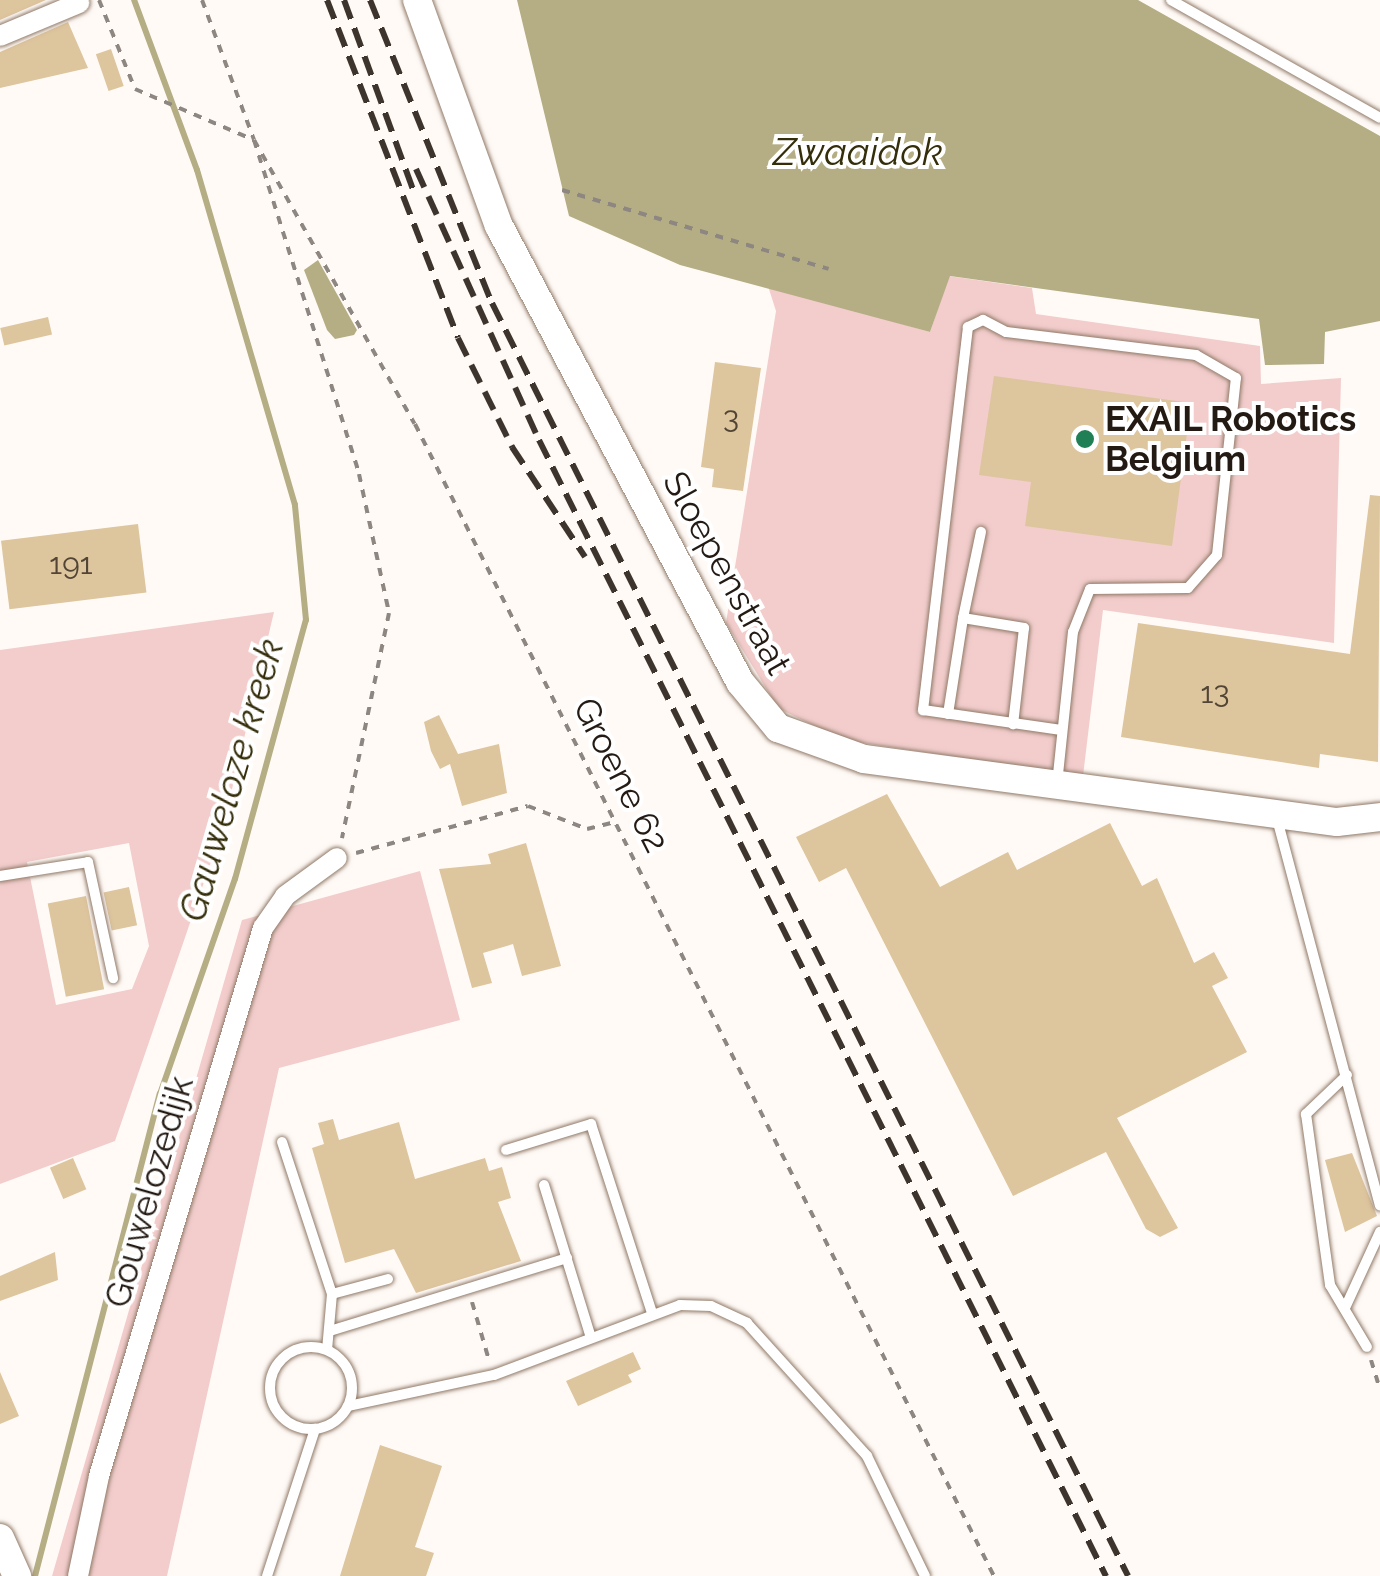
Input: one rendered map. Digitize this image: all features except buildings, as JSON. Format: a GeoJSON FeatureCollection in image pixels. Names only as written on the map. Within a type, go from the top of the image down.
{"type":"FeatureCollection","features":[{"type":"Feature","properties":{"kind":"street","name":"Sloepenstraat"},"geometry":{"type":"LineString","coordinates":[[418,0],[499,226],[758,708],[827,751],[1276,814],[1380,817]]}},
{"type":"Feature","properties":{"kind":"street"},"geometry":{"type":"LineString","coordinates":[[0,36],[88,1]]}},
{"type":"Feature","properties":{"kind":"street","name":"Gouwelozedijk"},"geometry":{"type":"LineString","coordinates":[[78,1576],[99,1476],[263,928],[285,896],[337,858]]}},
{"type":"Feature","properties":{"kind":"lane"},"geometry":{"type":"LineString","coordinates":[[1171,0],[1380,118]]}},
{"type":"Feature","properties":{"kind":"lane"},"geometry":{"type":"LineString","coordinates":[[1056,785],[1073,632],[1090,589],[1188,588],[1216,555],[1239,395],[1218,361],[1006,332],[984,320],[968,327],[923,710],[1062,730]]}},
{"type":"Feature","properties":{"kind":"lane"},"geometry":{"type":"LineString","coordinates":[[948,714],[962,618],[981,532]]}},
{"type":"Feature","properties":{"kind":"lane"},"geometry":{"type":"LineString","coordinates":[[962,618],[1024,628],[1013,724]]}},
{"type":"Feature","properties":{"kind":"lane"},"geometry":{"type":"LineString","coordinates":[[1276,814],[1380,1205]]}},
{"type":"Feature","properties":{"kind":"lane"},"geometry":{"type":"LineString","coordinates":[[0,876],[88,862],[113,978]]}},
{"type":"Feature","properties":{"kind":"lane"},"geometry":{"type":"LineString","coordinates":[[1346,1075],[1306,1114],[1330,1285],[1367,1347]]}},
{"type":"Feature","properties":{"kind":"lane"},"geometry":{"type":"LineString","coordinates":[[506,1150],[591,1124],[652,1313]]}},
{"type":"Feature","properties":{"kind":"lane"},"geometry":{"type":"LineString","coordinates":[[282,1142],[332,1294],[333,1330],[327,1350]]}},
{"type":"Feature","properties":{"kind":"lane"},"geometry":{"type":"LineString","coordinates":[[544,1185],[591,1338]]}},
{"type":"Feature","properties":{"kind":"lane"},"geometry":{"type":"LineString","coordinates":[[1346,1308],[1380,1232]]}},
{"type":"Feature","properties":{"kind":"lane"},"geometry":{"type":"LineString","coordinates":[[333,1330],[567,1258]]}},
{"type":"Feature","properties":{"kind":"lane"},"geometry":{"type":"LineString","coordinates":[[332,1294],[388,1279]]}},
{"type":"Feature","properties":{"kind":"lane"},"geometry":{"type":"LineString","coordinates":[[267,1576],[314,1429],[348,1406],[494,1376],[652,1313],[711,1306],[747,1323],[868,1456],[925,1576]]}},
{"type":"Feature","properties":{"kind":"lane"},"geometry":{"type":"LineString","coordinates":[[327,1350],[348,1374],[348,1406]]}},
{"type":"Feature","properties":{"kind":"lane"},"geometry":{"type":"LineString","coordinates":[[314,1429],[280,1416],[270,1382],[291,1352],[327,1350]]}},
{"type":"Feature","properties":{"kind":"path","name":"Groene 62"},"geometry":{"type":"LineString","coordinates":[[202,0],[254,140],[363,327],[994,1576]]}},
{"type":"Feature","properties":{"kind":"path"},"geometry":{"type":"LineString","coordinates":[[88,1],[140,92],[254,140],[369,510],[390,613],[337,858],[528,806],[587,829],[616,822]]}},
{"type":"Feature","properties":{"kind":"path"},"geometry":{"type":"LineString","coordinates":[[562,190],[830,269]]}},
{"type":"Feature","properties":{"kind":"path"},"geometry":{"type":"LineString","coordinates":[[468,1288],[494,1376]]}},
{"type":"Feature","properties":{"kind":"path"},"geometry":{"type":"LineString","coordinates":[[1367,1347],[1380,1389]]}},
{"type":"Feature","properties":{"kind":"shaded area"},"geometry":{"type":"Polygon","coordinates":[[[949,276],[1032,288],[1036,314],[1260,346],[1261,384],[1341,378],[1334,643],[1103,610],[1083,776],[843,740],[778,708],[726,623],[776,311],[768,286],[930,332],[949,276]]]}},
{"type":"Feature","properties":{"kind":"shaded area"},"geometry":{"type":"Polygon","coordinates":[[[274,612],[223,827],[115,1141],[0,1184],[0,650],[274,612]],[[129,843],[27,862],[56,1005],[132,989],[149,946],[129,843]]]}},
{"type":"Feature","properties":{"kind":"shaded area"},"geometry":{"type":"Polygon","coordinates":[[[420,871],[460,1020],[279,1068],[167,1576],[52,1576],[242,920],[420,871]]]}},
{"type":"Feature","properties":{"kind":"water","name":"Zwaaidok"},"geometry":{"type":"Polygon","coordinates":[[[517,0],[1138,0],[1380,136],[1380,321],[1325,332],[1324,364],[1265,365],[1259,319],[950,276],[930,332],[680,265],[569,216],[517,0]]]}},
{"type":"Feature","properties":{"kind":"water"},"geometry":{"type":"Polygon","coordinates":[[[318,260],[357,330],[354,335],[335,339],[327,330],[304,270],[318,260]]]}},
{"type":"Feature","properties":{"kind":"waterway","name":"Gauweloze kreek"},"geometry":{"type":"LineString","coordinates":[[35,1576],[160,1094],[235,879],[306,620],[295,505],[197,170],[134,0]]}},
{"type":"Feature","properties":{"kind":"railway"},"geometry":{"type":"LineString","coordinates":[[327,0],[458,338],[512,447],[585,557]]}},
{"type":"Feature","properties":{"kind":"railway"},"geometry":{"type":"LineString","coordinates":[[344,0],[413,190]]}},
{"type":"Feature","properties":{"kind":"railway"},"geometry":{"type":"LineString","coordinates":[[370,0],[492,303],[1128,1576]]}},
{"type":"Feature","properties":{"kind":"railway"},"geometry":{"type":"LineString","coordinates":[[416,169],[539,440],[1106,1576]]}},
{"type":"Feature","properties":{"kind":"place","name":"EXAIL Robotics Belgium"},"geometry":{"type":"Point","coordinates":[1085,439]}}]}
